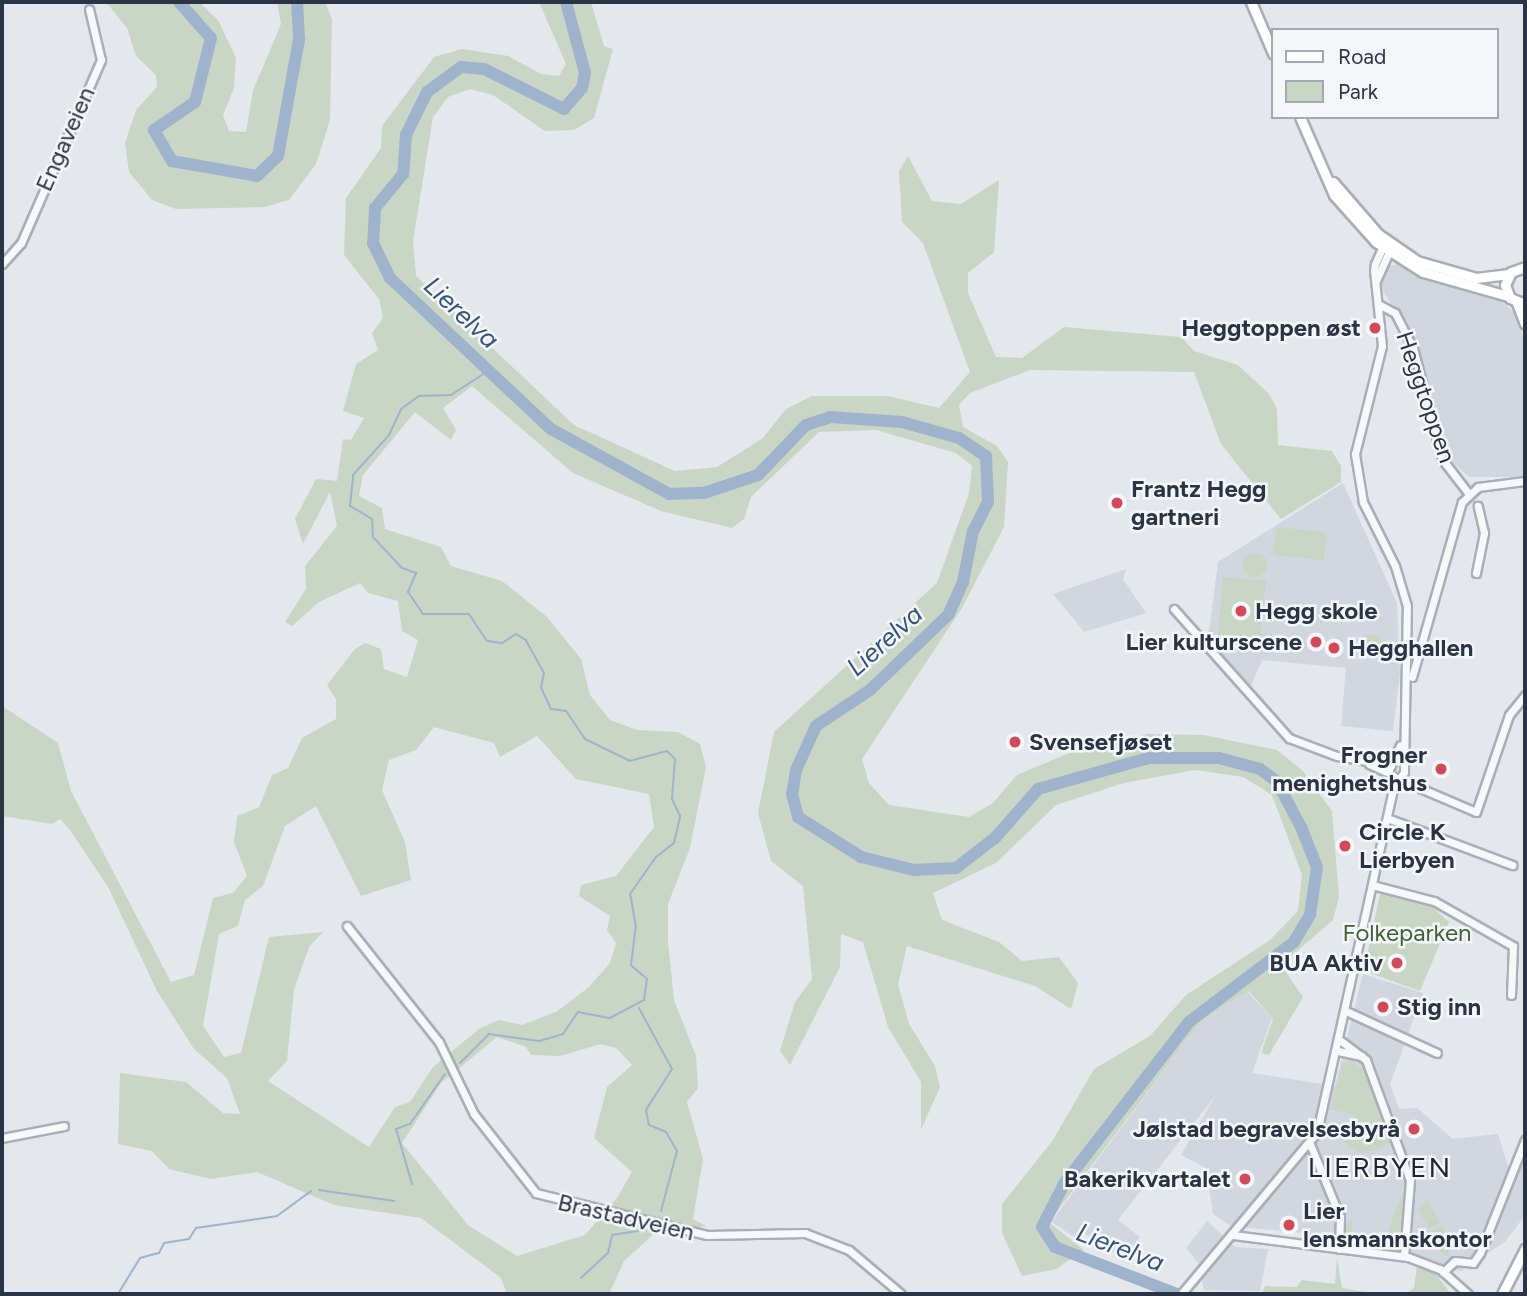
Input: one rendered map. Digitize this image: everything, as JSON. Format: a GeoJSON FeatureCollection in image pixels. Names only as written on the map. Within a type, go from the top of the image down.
{"type":"FeatureCollection","features":[{"type":"Feature","properties":{"kind":"main road"},"geometry":{"type":"LineString","coordinates":[[1251,2],[1272,52]]}},
{"type":"Feature","properties":{"kind":"main road"},"geometry":{"type":"LineString","coordinates":[[1301,119],[1339,203],[1382,248],[1392,256],[1440,279],[1508,296],[1521,303],[1525,324]]}},
{"type":"Feature","properties":{"kind":"main road"},"geometry":{"type":"LineString","coordinates":[[1327,176],[1392,245],[1451,273],[1509,274],[1525,267]]}},
{"type":"Feature","properties":{"kind":"main road"},"geometry":{"type":"LineString","coordinates":[[1508,296],[1509,274]]}},
{"type":"Feature","properties":{"kind":"main road"},"geometry":{"type":"LineString","coordinates":[[1502,1294],[1525,1249]]}},
{"type":"Feature","properties":{"kind":"main road"},"geometry":{"type":"LineString","coordinates":[[1492,1294],[1506,1284]]}},
{"type":"Feature","properties":{"kind":"street","name":"Engaveien"},"geometry":{"type":"LineString","coordinates":[[2,264],[24,236],[101,60],[89,9]]}},
{"type":"Feature","properties":{"kind":"street"},"geometry":{"type":"LineString","coordinates":[[1376,281],[1392,256],[1392,245],[1382,248],[1376,281],[1382,346],[1356,464],[1363,502],[1404,592],[1410,681]]}},
{"type":"Feature","properties":{"kind":"street","name":"Heggtoppen"},"geometry":{"type":"LineString","coordinates":[[1380,305],[1395,313],[1413,348],[1443,459],[1469,494]]}},
{"type":"Feature","properties":{"kind":"street"},"geometry":{"type":"LineString","coordinates":[[1181,1294],[1310,1144],[1338,1051],[1393,789],[1410,681],[1453,522],[1469,494],[1485,485],[1523,481]]}},
{"type":"Feature","properties":{"kind":"street"},"geometry":{"type":"LineString","coordinates":[[1476,573],[1485,533],[1478,506]]}},
{"type":"Feature","properties":{"kind":"street"},"geometry":{"type":"LineString","coordinates":[[1174,609],[1289,738],[1396,771],[1413,786],[1476,812],[1509,715],[1525,695]]}},
{"type":"Feature","properties":{"kind":"street"},"geometry":{"type":"LineString","coordinates":[[1387,818],[1512,864]]}},
{"type":"Feature","properties":{"kind":"street"},"geometry":{"type":"LineString","coordinates":[[1372,885],[1434,901],[1511,945],[1511,995]]}},
{"type":"Feature","properties":{"kind":"street","name":"Brastadveien"},"geometry":{"type":"LineString","coordinates":[[347,926],[439,1042],[474,1114],[536,1193],[707,1235],[805,1233],[849,1250],[901,1294]]}},
{"type":"Feature","properties":{"kind":"street"},"geometry":{"type":"LineString","coordinates":[[1346,1011],[1437,1053]]}},
{"type":"Feature","properties":{"kind":"street"},"geometry":{"type":"LineString","coordinates":[[1340,1041],[1361,1056],[1412,1188],[1404,1256]]}},
{"type":"Feature","properties":{"kind":"street"},"geometry":{"type":"LineString","coordinates":[[1338,1051],[1361,1056]]}},
{"type":"Feature","properties":{"kind":"street"},"geometry":{"type":"LineString","coordinates":[[2,1138],[64,1126]]}},
{"type":"Feature","properties":{"kind":"street"},"geometry":{"type":"LineString","coordinates":[[1443,1272],[1455,1261],[1476,1259],[1525,1140]]}},
{"type":"Feature","properties":{"kind":"street"},"geometry":{"type":"LineString","coordinates":[[1310,1144],[1340,1217],[1339,1249]]}},
{"type":"Feature","properties":{"kind":"street"},"geometry":{"type":"LineString","coordinates":[[1233,1235],[1404,1256],[1443,1272],[1468,1294]]}},
{"type":"Feature","properties":{"kind":"street"},"geometry":{"type":"LineString","coordinates":[[1457,1285],[1460,1294]]}},
{"type":"Feature","properties":{"kind":"shaded area"},"geometry":{"type":"Polygon","coordinates":[[[1399,264],[1497,298],[1514,312],[1524,339],[1525,477],[1469,477],[1445,455],[1415,344],[1379,284],[1386,266],[1399,264]]]}},
{"type":"Feature","properties":{"kind":"shaded area","name":"Hegg skole"},"geometry":{"type":"Polygon","coordinates":[[[1343,483],[1397,603],[1400,673],[1393,731],[1341,726],[1346,668],[1262,660],[1249,690],[1208,640],[1218,562],[1343,483]]]}},
{"type":"Feature","properties":{"kind":"shaded area"},"geometry":{"type":"Polygon","coordinates":[[[1126,569],[1123,579],[1146,613],[1084,632],[1053,594],[1126,569]]]}},
{"type":"Feature","properties":{"kind":"shaded area"},"geometry":{"type":"Polygon","coordinates":[[[1363,974],[1423,993],[1390,1084],[1399,1109],[1417,1108],[1453,1139],[1498,1134],[1508,1166],[1525,1167],[1525,1215],[1506,1241],[1461,1271],[1342,1237],[1231,1226],[1213,1214],[1206,1168],[1181,1155],[1216,1095],[1118,1220],[1140,1237],[1125,1259],[1084,1233],[1076,1238],[1051,1222],[1202,1020],[1248,992],[1272,1018],[1252,1073],[1335,1086],[1363,974]]]}},
{"type":"Feature","properties":{"kind":"shaded area"},"geometry":{"type":"Polygon","coordinates":[[[1207,1221],[1235,1247],[1268,1249],[1260,1291],[1204,1290],[1198,1263],[1186,1248],[1207,1221]]]}},
{"type":"Feature","properties":{"kind":"green space"},"geometry":{"type":"Polygon","coordinates":[[[106,2],[199,2],[218,20],[236,58],[234,88],[223,115],[229,131],[246,132],[253,90],[281,24],[277,2],[325,2],[332,19],[330,120],[316,164],[289,200],[264,207],[176,209],[152,200],[129,172],[125,143],[136,110],[157,87],[156,75],[136,56],[127,28],[106,2]]]}},
{"type":"Feature","properties":{"kind":"green space"},"geometry":{"type":"Polygon","coordinates":[[[539,2],[591,2],[604,46],[613,49],[594,118],[574,130],[545,131],[493,95],[470,89],[448,97],[433,117],[413,241],[416,276],[574,425],[675,471],[717,467],[763,438],[786,409],[812,396],[888,396],[939,408],[970,372],[923,243],[902,222],[899,171],[908,156],[932,201],[961,204],[999,180],[994,252],[968,273],[968,293],[996,357],[1022,358],[1064,327],[1181,337],[1194,351],[1238,365],[1269,394],[1277,409],[1278,445],[1332,451],[1341,466],[1341,482],[1281,519],[1221,444],[1194,372],[1030,370],[970,393],[959,405],[963,427],[997,446],[1008,462],[1004,527],[962,608],[862,759],[869,783],[889,805],[969,817],[993,803],[1017,775],[1079,749],[1146,734],[1204,735],[1277,750],[1303,771],[1332,811],[1339,897],[1333,920],[1281,965],[1303,997],[1269,1055],[1261,1053],[1273,1019],[1249,991],[1202,1020],[1055,1214],[1050,1223],[1084,1250],[1056,1269],[1022,1276],[1002,1233],[1002,1204],[1053,1140],[1094,1069],[1150,1036],[1186,995],[1270,940],[1298,911],[1302,875],[1272,795],[1243,777],[1195,770],[1124,783],[1056,805],[996,863],[933,893],[942,920],[999,942],[1022,961],[1059,957],[1078,983],[1071,1009],[1035,986],[907,946],[898,984],[909,1024],[935,1066],[940,1087],[921,1130],[921,1082],[888,1027],[863,942],[841,934],[840,967],[790,1065],[780,1051],[795,1002],[812,979],[803,886],[771,861],[758,813],[774,732],[937,583],[969,493],[972,466],[956,453],[876,430],[819,432],[751,497],[744,519],[732,528],[661,511],[573,473],[472,386],[443,408],[456,430],[451,440],[415,412],[363,475],[359,496],[382,508],[385,529],[441,547],[451,566],[502,581],[546,616],[581,659],[590,695],[610,720],[637,730],[678,732],[700,744],[706,767],[690,848],[668,904],[668,941],[674,1000],[696,1056],[698,1088],[687,1102],[703,1159],[693,1219],[706,1226],[655,1233],[624,1261],[609,1294],[507,1294],[501,1278],[421,1218],[334,1205],[257,1172],[211,1179],[169,1169],[152,1151],[118,1144],[120,1073],[186,1082],[223,1113],[240,1114],[227,1078],[194,1049],[157,991],[108,887],[70,830],[60,819],[52,824],[2,816],[2,706],[58,743],[71,791],[171,982],[194,975],[213,898],[233,893],[247,876],[234,842],[237,816],[259,807],[272,775],[288,768],[302,738],[336,719],[336,699],[327,685],[355,649],[365,643],[381,649],[384,669],[407,677],[418,640],[402,631],[398,601],[368,593],[360,583],[319,602],[292,626],[285,622],[306,589],[305,566],[337,526],[330,492],[303,544],[295,519],[316,479],[337,481],[343,439],[351,440],[364,418],[343,411],[356,364],[378,350],[372,333],[383,318],[379,299],[344,255],[346,198],[381,148],[382,126],[434,57],[462,49],[508,56],[541,74],[559,76],[566,64],[539,2]],[[434,727],[416,750],[389,760],[382,790],[405,842],[411,880],[361,896],[316,806],[285,826],[263,886],[245,900],[238,926],[219,934],[203,1026],[224,1057],[241,1053],[269,937],[323,932],[309,947],[294,990],[287,1061],[268,1081],[369,1147],[395,1107],[410,1102],[433,1067],[479,1029],[499,1020],[522,1025],[556,1012],[589,987],[610,963],[616,943],[607,930],[610,916],[579,896],[581,885],[616,876],[654,827],[649,794],[576,779],[537,736],[500,757],[494,743],[434,727]],[[497,1037],[441,1083],[402,1143],[468,1225],[517,1256],[585,1235],[617,1198],[632,1172],[594,1138],[607,1087],[632,1065],[616,1048],[601,1044],[560,1056],[531,1055],[526,1047],[497,1037]]]}},
{"type":"Feature","properties":{"kind":"green space"},"geometry":{"type":"Polygon","coordinates":[[[1276,527],[1327,532],[1324,560],[1273,555],[1276,527]]]}},
{"type":"Feature","properties":{"kind":"green space"},"geometry":{"type":"Polygon","coordinates":[[[1255,553],[1263,557],[1267,565],[1263,573],[1255,577],[1247,573],[1243,565],[1247,557],[1255,553]]]}},
{"type":"Feature","properties":{"kind":"green space","name":"Hegg skole"},"geometry":{"type":"Polygon","coordinates":[[[1223,577],[1266,581],[1260,645],[1217,641],[1223,577]]]}},
{"type":"Feature","properties":{"kind":"green space"},"geometry":{"type":"Polygon","coordinates":[[[1371,634],[1379,637],[1382,645],[1379,653],[1371,656],[1363,653],[1360,645],[1363,637],[1371,634]]]}},
{"type":"Feature","properties":{"kind":"green space","name":"Folkeparken"},"geometry":{"type":"Polygon","coordinates":[[[1381,889],[1424,900],[1449,922],[1420,991],[1364,971],[1381,889]]]}},
{"type":"Feature","properties":{"kind":"green space"},"geometry":{"type":"Polygon","coordinates":[[[1350,1059],[1365,1071],[1391,1144],[1362,1154],[1344,1143],[1355,1115],[1330,1109],[1342,1064],[1350,1059]]]}},
{"type":"Feature","properties":{"kind":"green space"},"geometry":{"type":"Polygon","coordinates":[[[1405,1186],[1399,1246],[1347,1244],[1345,1224],[1352,1219],[1352,1233],[1387,1234],[1405,1186]]]}},
{"type":"Feature","properties":{"kind":"green space"},"geometry":{"type":"Polygon","coordinates":[[[1428,1201],[1440,1223],[1429,1228],[1418,1210],[1428,1201]]]}},
{"type":"Feature","properties":{"kind":"green space"},"geometry":{"type":"Polygon","coordinates":[[[1443,1226],[1452,1248],[1447,1256],[1437,1248],[1441,1239],[1434,1242],[1429,1232],[1443,1226]]]}},
{"type":"Feature","properties":{"kind":"green space"},"geometry":{"type":"Polygon","coordinates":[[[1337,1257],[1342,1288],[1377,1294],[1262,1294],[1265,1286],[1297,1287],[1302,1280],[1335,1284],[1337,1257]]]}},
{"type":"Feature","properties":{"kind":"green space"},"geometry":{"type":"Polygon","coordinates":[[[1417,1266],[1435,1273],[1451,1294],[1406,1294],[1414,1288],[1417,1266]]]}},
{"type":"Feature","properties":{"kind":"waterway","name":"Lierelva"},"geometry":{"type":"LineString","coordinates":[[179,2],[211,38],[195,102],[154,130],[172,161],[257,176],[278,156],[299,39],[297,2]]}},
{"type":"Feature","properties":{"kind":"waterway","name":"Lierelva"},"geometry":{"type":"LineString","coordinates":[[566,2],[585,73],[582,88],[564,109],[484,69],[461,67],[427,92],[406,135],[403,174],[375,208],[373,243],[390,278],[551,429],[669,494],[704,493],[758,475],[806,425],[831,417],[902,422],[959,438],[986,456],[988,502],[973,531],[963,582],[949,614],[870,690],[816,726],[796,770],[792,794],[798,817],[861,857],[914,870],[956,868],[995,838],[1038,789],[1148,758],[1219,758],[1260,769],[1277,782],[1301,827],[1317,867],[1310,915],[1294,942],[1189,1022],[1064,1184],[1042,1227],[1055,1247],[1177,1294]]}},
{"type":"Feature","properties":{"kind":"waterway"},"geometry":{"type":"LineString","coordinates":[[460,1063],[489,1034],[539,1041],[563,1034],[578,1012],[610,1018],[644,1000],[647,979],[631,965],[636,927],[630,894],[656,857],[674,843],[680,816],[672,799],[675,759],[667,751],[630,761],[585,739],[566,711],[551,709],[541,688],[544,673],[526,640],[516,634],[502,643],[487,641],[469,614],[423,614],[408,592],[416,573],[402,568],[373,537],[372,519],[350,506],[353,475],[389,435],[401,409],[419,396],[451,395],[488,371]]}},
{"type":"Feature","properties":{"kind":"waterway"},"geometry":{"type":"LineString","coordinates":[[639,1008],[672,1069],[646,1110],[649,1125],[666,1132],[677,1151],[661,1211]]}},
{"type":"Feature","properties":{"kind":"waterway"},"geometry":{"type":"LineString","coordinates":[[412,1184],[396,1129],[410,1124],[445,1074]]}},
{"type":"Feature","properties":{"kind":"waterway"},"geometry":{"type":"LineString","coordinates":[[319,1190],[394,1201]]}},
{"type":"Feature","properties":{"kind":"waterway"},"geometry":{"type":"LineString","coordinates":[[118,1294],[140,1258],[159,1253],[164,1243],[189,1239],[196,1228],[277,1216],[311,1191]]}},
{"type":"Feature","properties":{"kind":"waterway"},"geometry":{"type":"LineString","coordinates":[[581,1278],[608,1253],[612,1235],[644,1230]]}},
{"type":"Feature","properties":{"kind":"place","name":"Heggtoppen øst"},"geometry":{"type":"Point","coordinates":[1375,328]}},
{"type":"Feature","properties":{"kind":"place","name":"Frantz Hegg gartneri"},"geometry":{"type":"Point","coordinates":[1117,503]}},
{"type":"Feature","properties":{"kind":"place","name":"Hegg skole"},"geometry":{"type":"Point","coordinates":[1241,611]}},
{"type":"Feature","properties":{"kind":"place","name":"Lier kulturscene"},"geometry":{"type":"Point","coordinates":[1316,642]}},
{"type":"Feature","properties":{"kind":"place","name":"Hegghallen"},"geometry":{"type":"Point","coordinates":[1334,648]}},
{"type":"Feature","properties":{"kind":"place","name":"Svensefjøset"},"geometry":{"type":"Point","coordinates":[1015,742]}},
{"type":"Feature","properties":{"kind":"place","name":"Frogner menighetshus"},"geometry":{"type":"Point","coordinates":[1441,769]}},
{"type":"Feature","properties":{"kind":"place","name":"Circle K Lierbyen"},"geometry":{"type":"Point","coordinates":[1345,846]}},
{"type":"Feature","properties":{"kind":"place","name":"BUA Aktiv"},"geometry":{"type":"Point","coordinates":[1397,963]}},
{"type":"Feature","properties":{"kind":"place","name":"Stig inn"},"geometry":{"type":"Point","coordinates":[1383,1007]}},
{"type":"Feature","properties":{"kind":"place","name":"Jølstad begravelsesbyrå"},"geometry":{"type":"Point","coordinates":[1414,1129]}},
{"type":"Feature","properties":{"kind":"place","name":"Bakerikvartalet"},"geometry":{"type":"Point","coordinates":[1245,1179]}},
{"type":"Feature","properties":{"kind":"place","name":"Lier lensmannskontor"},"geometry":{"type":"Point","coordinates":[1289,1225]}},
{"type":"Feature","properties":{"kind":"district","name":"LIERBYEN"},"geometry":{"type":"Point","coordinates":[1380,1167]}}]}
